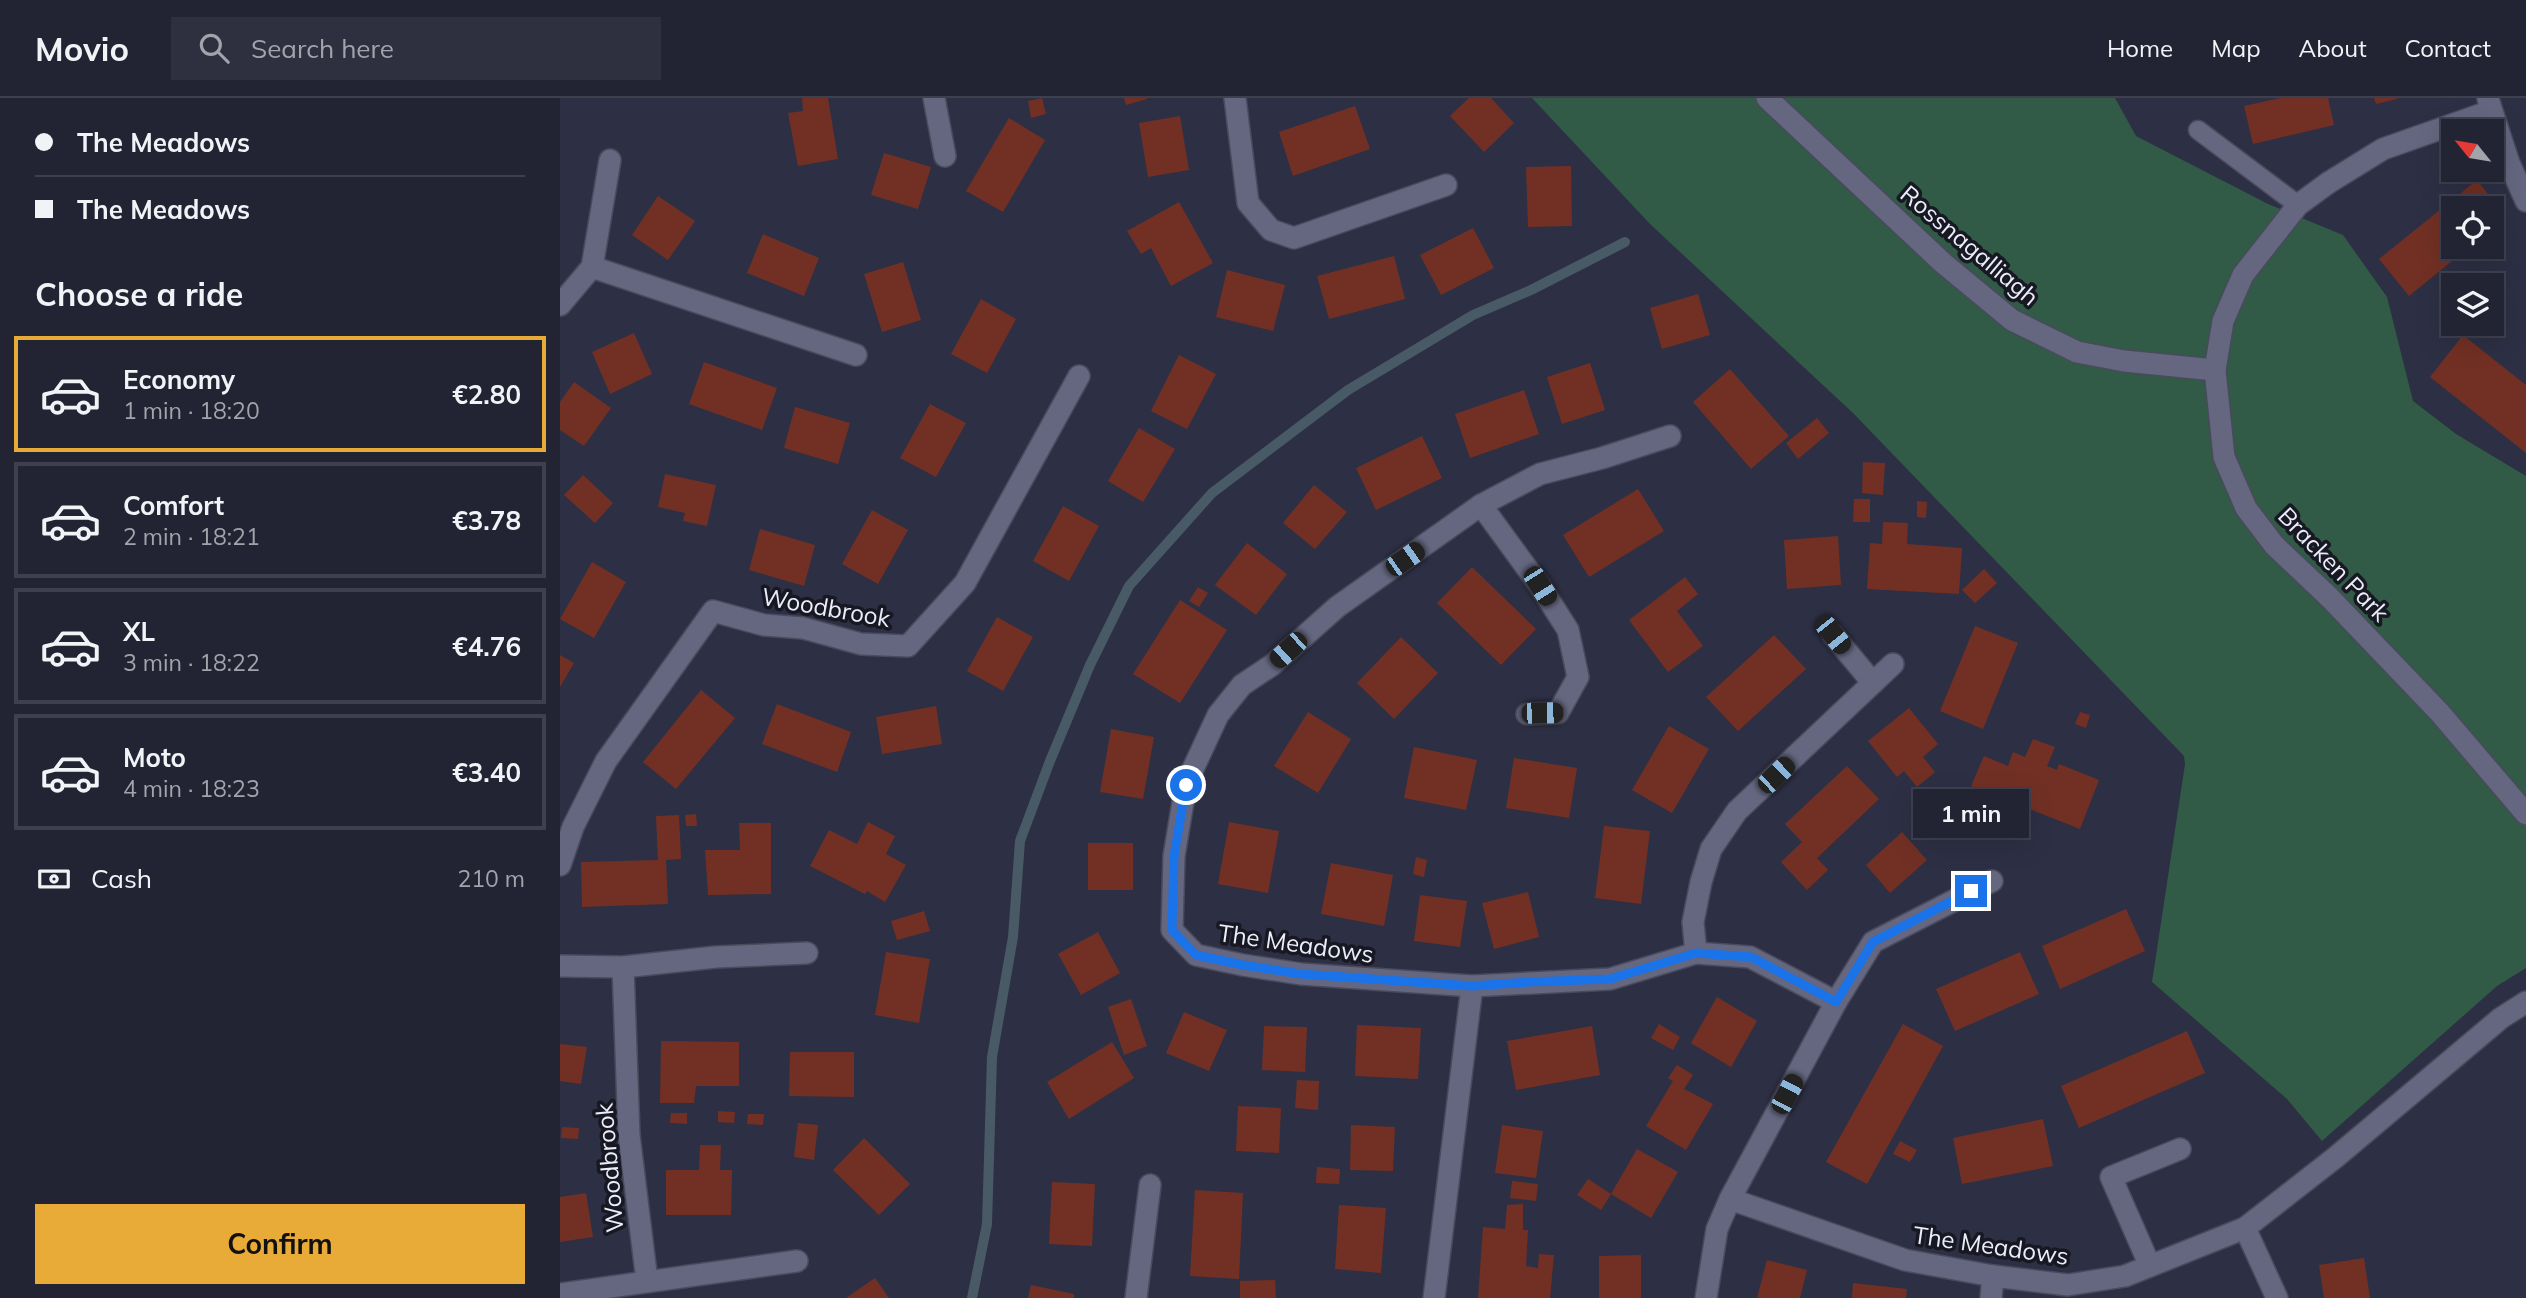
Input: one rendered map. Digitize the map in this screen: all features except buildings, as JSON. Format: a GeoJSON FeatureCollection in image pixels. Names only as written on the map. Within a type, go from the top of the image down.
{"type":"FeatureCollection","features":[{"type":"Feature","properties":{"kind":"street"},"geometry":{"type":"LineString","coordinates":[[934,98],[945,156]]}},
{"type":"Feature","properties":{"kind":"street"},"geometry":{"type":"LineString","coordinates":[[1235,98],[1248,203],[1271,230],[1294,238],[1446,185]]}},
{"type":"Feature","properties":{"kind":"street","name":"Rossnagalliagh"},"geometry":{"type":"LineString","coordinates":[[1767,98],[1943,263],[2012,320],[2077,352],[2124,361],[2215,370]]}},
{"type":"Feature","properties":{"kind":"street","name":"Bracken Park"},"geometry":{"type":"LineString","coordinates":[[2526,201],[2509,163],[2489,105],[2383,149],[2298,205],[2243,275],[2223,321],[2215,370],[2224,457],[2246,508],[2274,545],[2330,598],[2440,713],[2526,814]]}},
{"type":"Feature","properties":{"kind":"street"},"geometry":{"type":"LineString","coordinates":[[560,305],[592,267],[610,160]]}},
{"type":"Feature","properties":{"kind":"street"},"geometry":{"type":"LineString","coordinates":[[592,267],[856,355]]}},
{"type":"Feature","properties":{"kind":"street","name":"Woodbrook"},"geometry":{"type":"LineString","coordinates":[[560,865],[573,827],[606,761],[713,611],[764,625],[803,628],[861,644],[908,646],[965,583],[1079,376]]}},
{"type":"Feature","properties":{"kind":"street","name":"The Meadows"},"geometry":{"type":"LineString","coordinates":[[1670,436],[1540,474],[1481,505],[1336,607],[1272,665],[1242,685],[1218,715],[1186,785],[1174,856],[1172,930],[1196,955],[1301,974],[1472,986],[1610,979],[1696,953],[1751,957],[1836,1002]]}},
{"type":"Feature","properties":{"kind":"street"},"geometry":{"type":"LineString","coordinates":[[1481,505],[1540,586],[1568,630],[1578,677],[1558,713],[1527,714]]}},
{"type":"Feature","properties":{"kind":"street"},"geometry":{"type":"LineString","coordinates":[[1833,635],[1873,683]]}},
{"type":"Feature","properties":{"kind":"street"},"geometry":{"type":"LineString","coordinates":[[1696,953],[1693,922],[1711,849],[1737,811],[1893,664]]}},
{"type":"Feature","properties":{"kind":"street"},"geometry":{"type":"LineString","coordinates":[[1706,1298],[1717,1229],[1731,1199],[1836,1002],[1873,942],[1992,881]]}},
{"type":"Feature","properties":{"kind":"street"},"geometry":{"type":"LineString","coordinates":[[560,966],[623,967],[716,957],[807,953]]}},
{"type":"Feature","properties":{"kind":"street","name":"Woodbrook"},"geometry":{"type":"LineString","coordinates":[[623,967],[629,1135],[647,1281]]}},
{"type":"Feature","properties":{"kind":"street"},"geometry":{"type":"LineString","coordinates":[[1434,1298],[1472,986]]}},
{"type":"Feature","properties":{"kind":"street","name":"The Meadows"},"geometry":{"type":"LineString","coordinates":[[1731,1199],[1905,1260],[1993,1276],[2068,1285],[2125,1276],[2245,1228],[2336,1157],[2501,1018],[2526,1002]]}},
{"type":"Feature","properties":{"kind":"street"},"geometry":{"type":"LineString","coordinates":[[2150,1266],[2111,1177],[2180,1149]]}},
{"type":"Feature","properties":{"kind":"street"},"geometry":{"type":"LineString","coordinates":[[1136,1298],[1150,1185]]}},
{"type":"Feature","properties":{"kind":"street"},"geometry":{"type":"LineString","coordinates":[[2245,1228],[2277,1298]]}},
{"type":"Feature","properties":{"kind":"street"},"geometry":{"type":"LineString","coordinates":[[560,1294],[797,1261]]}},
{"type":"Feature","properties":{"kind":"street"},"geometry":{"type":"LineString","coordinates":[[1992,1298],[1993,1276]]}},
{"type":"Feature","properties":{"kind":"lane"},"geometry":{"type":"LineString","coordinates":[[2197,130],[2298,205]]}},
{"type":"Feature","properties":{"kind":"green space"},"geometry":{"type":"Polygon","coordinates":[[[1532,98],[2115,98],[2136,136],[2268,204],[2343,235],[2387,297],[2413,401],[2456,434],[2526,476],[2526,968],[2497,986],[2322,1141],[2287,1099],[2152,982],[2185,764],[2184,756],[1853,413],[1650,224],[1532,98]]]}},
{"type":"Feature","properties":{"kind":"waterway"},"geometry":{"type":"LineString","coordinates":[[972,1298],[987,1224],[992,1057],[1013,937],[1020,841],[1090,665],[1129,586],[1212,493],[1348,390],[1473,315],[1531,290],[1625,242]]}},
{"type":"Feature","properties":{"kind":"route"},"geometry":{"type":"LineString","coordinates":[[1186,785],[1174,856],[1172,930],[1196,955],[1301,974],[1472,986],[1610,979],[1696,953],[1751,957],[1836,1002],[1873,942],[1971,891]]}}]}
